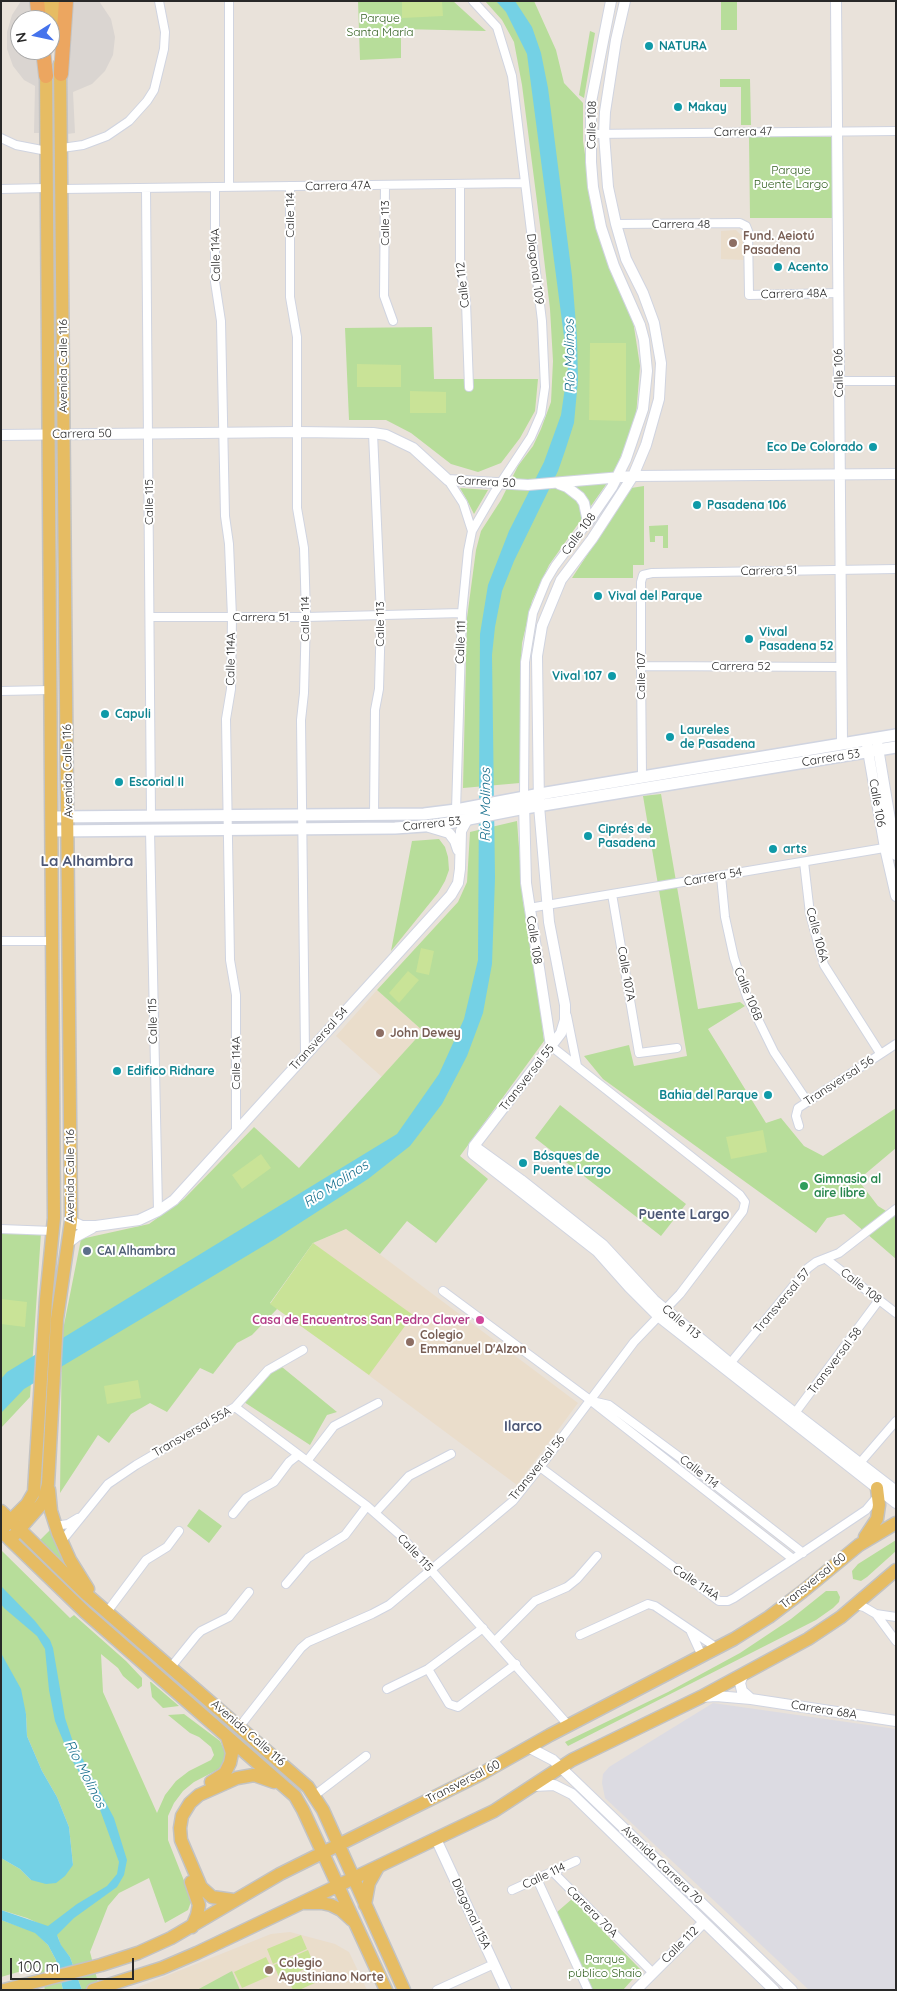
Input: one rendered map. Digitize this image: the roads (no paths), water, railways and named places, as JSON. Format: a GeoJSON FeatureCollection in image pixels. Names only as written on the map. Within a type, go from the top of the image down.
{"type":"FeatureCollection","features":[{"type":"Feature","properties":{"kind":"highway"},"geometry":{"type":"LineString","coordinates":[[61,74],[66,1]]}},
{"type":"Feature","properties":{"kind":"highway"},"geometry":{"type":"LineString","coordinates":[[45,60],[46,76]]}},
{"type":"Feature","properties":{"kind":"main road","name":"Avenida Calle 116"},"geometry":{"type":"LineString","coordinates":[[4,1534],[20,1530],[44,1500],[48,1484],[56,1339],[61,1287],[71,1221],[62,148],[58,1]]}},
{"type":"Feature","properties":{"kind":"main road","name":"Avenida Calle 116"},"geometry":{"type":"LineString","coordinates":[[6,1516],[27,1504],[34,1492],[47,1288],[55,1197],[46,76]]}},
{"type":"Feature","properties":{"kind":"main road","name":"Carrera 53"},"geometry":{"type":"LineString","coordinates":[[52,831],[426,826],[524,802],[872,745],[896,734]]}},
{"type":"Feature","properties":{"kind":"main road","name":"Carrera 53"},"geometry":{"type":"LineString","coordinates":[[539,800],[642,777],[842,744],[896,747]]}},
{"type":"Feature","properties":{"kind":"main road","name":"Carrera 53"},"geometry":{"type":"LineString","coordinates":[[52,817],[374,815],[424,814],[456,810],[470,816]]}},
{"type":"Feature","properties":{"kind":"main road"},"geometry":{"type":"LineString","coordinates":[[48,1484],[51,1511],[61,1542],[81,1579],[107,1612]]}},
{"type":"Feature","properties":{"kind":"main road"},"geometry":{"type":"LineString","coordinates":[[859,1545],[878,1519],[879,1504],[877,1491]]}},
{"type":"Feature","properties":{"kind":"main road","name":"Avenida Calle 116"},"geometry":{"type":"LineString","coordinates":[[6,1516],[107,1612],[303,1780],[315,1795],[404,1990]]}},
{"type":"Feature","properties":{"kind":"main road","name":"Avenida Calle 116"},"geometry":{"type":"LineString","coordinates":[[4,1534],[6,1516]]}},
{"type":"Feature","properties":{"kind":"main road","name":"Transversal 60"},"geometry":{"type":"LineString","coordinates":[[4,1990],[101,1965],[138,1953],[192,1927],[233,1900],[323,1852],[481,1774],[528,1747],[717,1648],[769,1617],[859,1545],[896,1523]]}},
{"type":"Feature","properties":{"kind":"main road","name":"Avenida Calle 116"},"geometry":{"type":"LineString","coordinates":[[4,1534],[98,1625],[285,1787],[299,1803],[386,1990]]}},
{"type":"Feature","properties":{"kind":"main road"},"geometry":{"type":"LineString","coordinates":[[93,1990],[162,1968],[188,1957],[494,1811],[561,1767],[701,1697],[808,1640],[856,1605],[896,1570]]}},
{"type":"Feature","properties":{"kind":"main road"},"geometry":{"type":"LineString","coordinates":[[192,1927],[197,1915],[198,1900],[175,1841],[175,1821],[179,1809],[190,1794],[221,1777],[228,1768],[232,1753],[227,1736]]}},
{"type":"Feature","properties":{"kind":"main road"},"geometry":{"type":"LineString","coordinates":[[233,1900],[212,1897],[201,1887],[181,1840],[182,1816],[190,1803],[199,1795],[242,1776],[263,1777],[285,1787]]}},
{"type":"Feature","properties":{"kind":"main road"},"geometry":{"type":"LineString","coordinates":[[365,1905],[368,1883],[378,1867]]}},
{"type":"Feature","properties":{"kind":"main road"},"geometry":{"type":"LineString","coordinates":[[296,1906],[313,1902],[330,1905],[341,1910],[357,1926]]}},
{"type":"Feature","properties":{"kind":"street"},"geometry":{"type":"LineString","coordinates":[[62,148],[83,145],[108,136],[130,121],[147,101],[154,90],[164,49],[166,32],[159,1]]}},
{"type":"Feature","properties":{"kind":"street"},"geometry":{"type":"LineString","coordinates":[[229,1],[229,187]]}},
{"type":"Feature","properties":{"kind":"street","name":"Diagonal 109"},"geometry":{"type":"LineString","coordinates":[[472,1],[497,27],[512,76],[542,321],[545,387],[544,403],[531,437],[500,483],[472,531]]}},
{"type":"Feature","properties":{"kind":"street","name":"Calle 108"},"geometry":{"type":"LineString","coordinates":[[551,1046],[526,883],[524,802],[525,662],[533,613],[546,582],[555,566],[588,522],[617,478],[631,446],[643,410],[647,387],[646,357],[640,325],[614,266],[601,227],[593,187],[590,134],[591,102],[611,1]]}},
{"type":"Feature","properties":{"kind":"street","name":"Calle 108"},"geometry":{"type":"LineString","coordinates":[[577,1066],[564,1005],[547,905],[539,800],[537,656],[542,626],[561,580],[592,539],[633,476],[646,445],[659,399],[661,363],[654,323],[643,293],[626,258],[608,188],[604,134],[605,112],[616,40],[626,1]]}},
{"type":"Feature","properties":{"kind":"street","name":"Calle 106"},"geometry":{"type":"LineString","coordinates":[[836,1],[842,744]]}},
{"type":"Feature","properties":{"kind":"street","name":"Carrera 47"},"geometry":{"type":"LineString","coordinates":[[590,134],[896,132]]}},
{"type":"Feature","properties":{"kind":"street"},"geometry":{"type":"LineString","coordinates":[[1,138],[16,145],[46,151]]}},
{"type":"Feature","properties":{"kind":"street","name":"Carrera 47A"},"geometry":{"type":"LineString","coordinates":[[62,189],[525,183]]}},
{"type":"Feature","properties":{"kind":"street","name":"Calle 112"},"geometry":{"type":"LineString","coordinates":[[460,184],[460,265],[466,302],[469,387]]}},
{"type":"Feature","properties":{"kind":"street","name":"Calle 113"},"geometry":{"type":"LineString","coordinates":[[385,185],[384,296],[393,321]]}},
{"type":"Feature","properties":{"kind":"street","name":"Calle 114"},"geometry":{"type":"LineString","coordinates":[[290,186],[290,297],[297,337],[297,508],[304,548],[306,617],[304,693],[301,720],[306,1053]]}},
{"type":"Feature","properties":{"kind":"street","name":"Calle 114A"},"geometry":{"type":"LineString","coordinates":[[215,187],[215,282],[221,322],[225,516],[229,544],[232,617],[231,689],[226,719],[230,960],[236,995],[236,1131]]}},
{"type":"Feature","properties":{"kind":"street"},"geometry":{"type":"LineString","coordinates":[[1,189],[47,188]]}},
{"type":"Feature","properties":{"kind":"street","name":"Calle 115"},"geometry":{"type":"LineString","coordinates":[[146,188],[151,817]]}},
{"type":"Feature","properties":{"kind":"street","name":"Carrera 48"},"geometry":{"type":"LineString","coordinates":[[616,224],[740,223],[746,226],[748,231],[749,295]]}},
{"type":"Feature","properties":{"kind":"street","name":"Carrera 48A"},"geometry":{"type":"LineString","coordinates":[[749,295],[838,293]]}},
{"type":"Feature","properties":{"kind":"street"},"geometry":{"type":"LineString","coordinates":[[840,381],[896,381]]}},
{"type":"Feature","properties":{"kind":"street","name":"Carrera 50"},"geometry":{"type":"LineString","coordinates":[[1,435],[373,433],[386,435],[412,448],[448,480],[528,485],[633,476],[896,474]]}},
{"type":"Feature","properties":{"kind":"street","name":"Calle 113"},"geometry":{"type":"LineString","coordinates":[[373,433],[381,615],[379,689],[375,710],[374,815]]}},
{"type":"Feature","properties":{"kind":"street","name":"Calle 111"},"geometry":{"type":"LineString","coordinates":[[448,480],[456,489],[463,503],[472,531],[468,551],[462,614],[456,810]]}},
{"type":"Feature","properties":{"kind":"street"},"geometry":{"type":"LineString","coordinates":[[556,484],[567,487],[580,497],[584,504],[588,522]]}},
{"type":"Feature","properties":{"kind":"street","name":"Carrera 51"},"geometry":{"type":"LineString","coordinates":[[643,575],[652,573],[896,569]]}},
{"type":"Feature","properties":{"kind":"street","name":"Calle 107"},"geometry":{"type":"LineString","coordinates":[[642,777],[640,666],[641,582],[643,575]]}},
{"type":"Feature","properties":{"kind":"street","name":"Carrera 51"},"geometry":{"type":"LineString","coordinates":[[150,617],[462,614]]}},
{"type":"Feature","properties":{"kind":"street","name":"Carrera 52"},"geometry":{"type":"LineString","coordinates":[[640,666],[841,666]]}},
{"type":"Feature","properties":{"kind":"street"},"geometry":{"type":"LineString","coordinates":[[1,690],[51,690]]}},
{"type":"Feature","properties":{"kind":"street","name":"Calle 106"},"geometry":{"type":"LineString","coordinates":[[872,745],[893,849],[896,896]]}},
{"type":"Feature","properties":{"kind":"street","name":"Transversal 54"},"geometry":{"type":"LineString","coordinates":[[96,1226],[139,1220],[158,1211],[174,1200],[451,895],[458,882],[461,831],[470,816]]}},
{"type":"Feature","properties":{"kind":"street","name":"Transversal 54"},"geometry":{"type":"LineString","coordinates":[[426,826],[449,833],[455,841],[460,856]]}},
{"type":"Feature","properties":{"kind":"street","name":"Calle 115"},"geometry":{"type":"LineString","coordinates":[[150,830],[158,1211]]}},
{"type":"Feature","properties":{"kind":"street","name":"Carrera 54"},"geometry":{"type":"LineString","coordinates":[[529,908],[893,849]]}},
{"type":"Feature","properties":{"kind":"street","name":"Calle 106A"},"geometry":{"type":"LineString","coordinates":[[804,862],[810,914],[824,965],[880,1053]]}},
{"type":"Feature","properties":{"kind":"street","name":"Calle 106B"},"geometry":{"type":"LineString","coordinates":[[721,876],[728,933],[747,997],[774,1052],[807,1101]]}},
{"type":"Feature","properties":{"kind":"street","name":"Calle 107A"},"geometry":{"type":"LineString","coordinates":[[612,894],[639,1054],[677,1048]]}},
{"type":"Feature","properties":{"kind":"street"},"geometry":{"type":"LineString","coordinates":[[1,941],[53,941]]}},
{"type":"Feature","properties":{"kind":"street","name":"Transversal 55"},"geometry":{"type":"LineString","coordinates":[[474,1146],[561,1033],[564,1026],[564,1005]]}},
{"type":"Feature","properties":{"kind":"street","name":"Transversal 56"},"geometry":{"type":"LineString","coordinates":[[799,1126],[796,1111],[807,1101],[896,1044]]}},
{"type":"Feature","properties":{"kind":"street"},"geometry":{"type":"LineString","coordinates":[[551,1046],[577,1066]]}},
{"type":"Feature","properties":{"kind":"street","name":"Transversal 56"},"geometry":{"type":"LineString","coordinates":[[240,1726],[301,1648],[308,1642],[380,1610],[398,1598],[513,1500],[638,1336],[687,1285],[744,1211],[745,1202],[740,1195],[577,1066]]}},
{"type":"Feature","properties":{"kind":"street","name":"Calle 113"},"geometry":{"type":"LineString","coordinates":[[600,1248],[476,1158],[473,1154],[474,1146],[521,1180],[600,1248],[628,1274],[661,1312],[792,1417],[877,1491],[896,1503]]}},
{"type":"Feature","properties":{"kind":"street","name":"Transversal 57"},"geometry":{"type":"LineString","coordinates":[[728,1366],[808,1268],[839,1253],[896,1209]]}},
{"type":"Feature","properties":{"kind":"street"},"geometry":{"type":"LineString","coordinates":[[71,1221],[82,1226],[96,1226]]}},
{"type":"Feature","properties":{"kind":"street"},"geometry":{"type":"LineString","coordinates":[[68,1243],[96,1226]]}},
{"type":"Feature","properties":{"kind":"street"},"geometry":{"type":"LineString","coordinates":[[1,1229],[53,1231]]}},
{"type":"Feature","properties":{"kind":"street","name":"Calle 108"},"geometry":{"type":"LineString","coordinates":[[826,1259],[896,1313]]}},
{"type":"Feature","properties":{"kind":"street","name":"Calle 114"},"geometry":{"type":"LineString","coordinates":[[443,1291],[590,1400],[793,1559]]}},
{"type":"Feature","properties":{"kind":"street","name":"Transversal 58"},"geometry":{"type":"LineString","coordinates":[[792,1417],[880,1300]]}},
{"type":"Feature","properties":{"kind":"street","name":"Transversal 55A"},"geometry":{"type":"LineString","coordinates":[[61,1542],[111,1481],[136,1464],[235,1407],[268,1370],[303,1350]]}},
{"type":"Feature","properties":{"kind":"street","name":"Calle 114"},"geometry":{"type":"LineString","coordinates":[[590,1400],[609,1405],[803,1553]]}},
{"type":"Feature","properties":{"kind":"street"},"geometry":{"type":"LineString","coordinates":[[307,1461],[334,1426],[378,1403]]}},
{"type":"Feature","properties":{"kind":"street","name":"Calle 115"},"geometry":{"type":"LineString","coordinates":[[235,1407],[367,1506],[400,1535],[569,1726]]}},
{"type":"Feature","properties":{"kind":"street","name":"Calle 113"},"geometry":{"type":"LineString","coordinates":[[792,1417],[896,1491]]}},
{"type":"Feature","properties":{"kind":"street"},"geometry":{"type":"LineString","coordinates":[[859,1464],[896,1421]]}},
{"type":"Feature","properties":{"kind":"street"},"geometry":{"type":"LineString","coordinates":[[233,1514],[246,1498],[274,1482],[282,1469],[298,1454]]}},
{"type":"Feature","properties":{"kind":"street"},"geometry":{"type":"LineString","coordinates":[[375,1513],[409,1476],[451,1454]]}},
{"type":"Feature","properties":{"kind":"street","name":"Calle 114A"},"geometry":{"type":"LineString","coordinates":[[540,1467],[719,1601],[728,1601],[734,1598],[870,1508],[877,1491]]}},
{"type":"Feature","properties":{"kind":"street"},"geometry":{"type":"LineString","coordinates":[[286,1584],[308,1558],[345,1535],[367,1506]]}},
{"type":"Feature","properties":{"kind":"street","name":"Transversal 55A"},"geometry":{"type":"LineString","coordinates":[[55,1526],[68,1524],[82,1516]]}},
{"type":"Feature","properties":{"kind":"street"},"geometry":{"type":"LineString","coordinates":[[107,1612],[142,1564],[167,1547],[179,1531]]}},
{"type":"Feature","properties":{"kind":"street"},"geometry":{"type":"LineString","coordinates":[[495,1641],[535,1601],[567,1587],[597,1556]]}},
{"type":"Feature","properties":{"kind":"street"},"geometry":{"type":"LineString","coordinates":[[171,1666],[201,1631],[229,1617],[249,1592]]}},
{"type":"Feature","properties":{"kind":"street"},"geometry":{"type":"LineString","coordinates":[[580,1635],[648,1604],[655,1606],[717,1648]]}},
{"type":"Feature","properties":{"kind":"street"},"geometry":{"type":"LineString","coordinates":[[856,1605],[864,1606],[876,1614],[896,1641]]}},
{"type":"Feature","properties":{"kind":"street"},"geometry":{"type":"LineString","coordinates":[[876,1614],[896,1617]]}},
{"type":"Feature","properties":{"kind":"street"},"geometry":{"type":"LineString","coordinates":[[387,1689],[428,1669],[483,1628]]}},
{"type":"Feature","properties":{"kind":"street"},"geometry":{"type":"LineString","coordinates":[[691,1632],[702,1656]]}},
{"type":"Feature","properties":{"kind":"street"},"geometry":{"type":"LineString","coordinates":[[428,1669],[449,1704],[458,1707],[516,1664]]}},
{"type":"Feature","properties":{"kind":"street"},"geometry":{"type":"LineString","coordinates":[[743,1675],[741,1688],[746,1696],[752,1699]]}},
{"type":"Feature","properties":{"kind":"street","name":"Carrera 68A"},"geometry":{"type":"LineString","coordinates":[[701,1697],[716,1696],[752,1699],[896,1721]]}},
{"type":"Feature","properties":{"kind":"street","name":"Avenida Carrera 70"},"geometry":{"type":"LineString","coordinates":[[528,1747],[546,1755],[561,1767],[792,1990]]}},
{"type":"Feature","properties":{"kind":"street"},"geometry":{"type":"LineString","coordinates":[[315,1795],[366,1756]]}},
{"type":"Feature","properties":{"kind":"street","name":"Avenida Carrera 70"},"geometry":{"type":"LineString","coordinates":[[532,1786],[554,1785],[572,1794],[774,1990]]}},
{"type":"Feature","properties":{"kind":"street","name":"Diagonal 115A"},"geometry":{"type":"LineString","coordinates":[[436,1839],[506,1990]]}},
{"type":"Feature","properties":{"kind":"street","name":"Calle 114"},"geometry":{"type":"LineString","coordinates":[[512,1890],[576,1861]]}},
{"type":"Feature","properties":{"kind":"street","name":"Carrera 70A"},"geometry":{"type":"LineString","coordinates":[[553,1872],[652,1973]]}},
{"type":"Feature","properties":{"kind":"street"},"geometry":{"type":"LineString","coordinates":[[667,1886],[675,1877]]}},
{"type":"Feature","properties":{"kind":"street"},"geometry":{"type":"LineString","coordinates":[[538,1879],[588,1990]]}},
{"type":"Feature","properties":{"kind":"street","name":"Calle 112"},"geometry":{"type":"LineString","coordinates":[[636,1990],[652,1973],[707,1925],[719,1919]]}},
{"type":"Feature","properties":{"kind":"street"},"geometry":{"type":"LineString","coordinates":[[437,1990],[494,1964]]}},
{"type":"Feature","properties":{"kind":"water","name":"Río Molinos"},"geometry":{"type":"Polygon","coordinates":[[[496,1],[515,1],[532,27],[541,53],[548,88],[572,276],[578,380],[574,423],[565,451],[558,471],[514,561],[502,591],[495,627],[492,655],[495,878],[492,964],[483,1013],[467,1056],[442,1104],[410,1146],[368,1179],[275,1239],[24,1389],[1,1413],[1,1379],[7,1372],[397,1134],[439,1074],[464,1019],[478,960],[480,634],[488,585],[509,531],[544,462],[561,415],[568,367],[527,54],[506,12],[496,1]]]}},
{"type":"Feature","properties":{"kind":"water","name":"Río Molinos"},"geometry":{"type":"Polygon","coordinates":[[[1,1586],[35,1621],[50,1640],[65,1718],[72,1739],[114,1818],[127,1860],[124,1875],[117,1887],[74,1918],[57,1935],[61,1945],[70,1957],[82,1990],[63,1990],[56,1960],[48,1945],[35,1933],[1,1920],[1,1910],[48,1926],[77,1904],[107,1886],[117,1874],[119,1862],[99,1807],[69,1755],[55,1721],[49,1690],[45,1649],[37,1636],[1,1604],[1,1586]]]}},
{"type":"Feature","properties":{"kind":"water"},"geometry":{"type":"Polygon","coordinates":[[[1,1653],[21,1689],[26,1714],[27,1736],[42,1771],[57,1797],[69,1827],[73,1865],[65,1876],[56,1883],[46,1884],[31,1880],[20,1869],[1,1858],[1,1653]]]}},
{"type":"Feature","properties":{"kind":"place","name":"NATURA"},"geometry":{"type":"Point","coordinates":[649,46]}},
{"type":"Feature","properties":{"kind":"place","name":"Makay"},"geometry":{"type":"Point","coordinates":[678,107]}},
{"type":"Feature","properties":{"kind":"place","name":"Fund. Aeiotú Pasadena"},"geometry":{"type":"Point","coordinates":[733,243]}},
{"type":"Feature","properties":{"kind":"place","name":"Acento"},"geometry":{"type":"Point","coordinates":[778,267]}},
{"type":"Feature","properties":{"kind":"place","name":"Eco De Colorado"},"geometry":{"type":"Point","coordinates":[873,447]}},
{"type":"Feature","properties":{"kind":"place","name":"Pasadena 106"},"geometry":{"type":"Point","coordinates":[697,505]}},
{"type":"Feature","properties":{"kind":"place","name":"Vival del Parque"},"geometry":{"type":"Point","coordinates":[598,596]}},
{"type":"Feature","properties":{"kind":"place","name":"Vival Pasadena 52"},"geometry":{"type":"Point","coordinates":[749,639]}},
{"type":"Feature","properties":{"kind":"place","name":"Vival 107"},"geometry":{"type":"Point","coordinates":[612,676]}},
{"type":"Feature","properties":{"kind":"place","name":"Capuli"},"geometry":{"type":"Point","coordinates":[105,714]}},
{"type":"Feature","properties":{"kind":"place","name":"Laureles de Pasadena"},"geometry":{"type":"Point","coordinates":[670,737]}},
{"type":"Feature","properties":{"kind":"place","name":"Escorial II"},"geometry":{"type":"Point","coordinates":[119,782]}},
{"type":"Feature","properties":{"kind":"place","name":"Ciprés de Pasadena"},"geometry":{"type":"Point","coordinates":[588,836]}},
{"type":"Feature","properties":{"kind":"place","name":"arts"},"geometry":{"type":"Point","coordinates":[773,849]}},
{"type":"Feature","properties":{"kind":"place","name":"John Dewey"},"geometry":{"type":"Point","coordinates":[380,1033]}},
{"type":"Feature","properties":{"kind":"place","name":"Edifico Ridnare"},"geometry":{"type":"Point","coordinates":[117,1071]}},
{"type":"Feature","properties":{"kind":"place","name":"Bahia del Parque"},"geometry":{"type":"Point","coordinates":[768,1095]}},
{"type":"Feature","properties":{"kind":"place","name":"Bósques de Puente Largo"},"geometry":{"type":"Point","coordinates":[523,1163]}},
{"type":"Feature","properties":{"kind":"place","name":"Gimnasio al aire libre"},"geometry":{"type":"Point","coordinates":[804,1186]}},
{"type":"Feature","properties":{"kind":"place","name":"CAI Alhambra"},"geometry":{"type":"Point","coordinates":[87,1251]}},
{"type":"Feature","properties":{"kind":"place","name":"Casa de Encuentros San Pedro Claver"},"geometry":{"type":"Point","coordinates":[480,1320]}},
{"type":"Feature","properties":{"kind":"place","name":"Colegio Emmanuel D'Alzon"},"geometry":{"type":"Point","coordinates":[410,1342]}},
{"type":"Feature","properties":{"kind":"place","name":"Colegio Agustiniano Norte"},"geometry":{"type":"Point","coordinates":[269,1970]}},
{"type":"Feature","properties":{"kind":"district","name":"La Alhambra"},"geometry":{"type":"Point","coordinates":[87,861]}},
{"type":"Feature","properties":{"kind":"district","name":"Puente Largo"},"geometry":{"type":"Point","coordinates":[684,1215]}},
{"type":"Feature","properties":{"kind":"district","name":"Ilarco"},"geometry":{"type":"Point","coordinates":[523,1427]}},
{"type":"Feature","properties":{"kind":"park label","name":"Parque Santa María"},"geometry":{"type":"Point","coordinates":[380,25]}},
{"type":"Feature","properties":{"kind":"park label","name":"Parque Puente Largo"},"geometry":{"type":"Point","coordinates":[791,177]}},
{"type":"Feature","properties":{"kind":"park label","name":"Parque público Shaio"},"geometry":{"type":"Point","coordinates":[605,1966]}}]}
